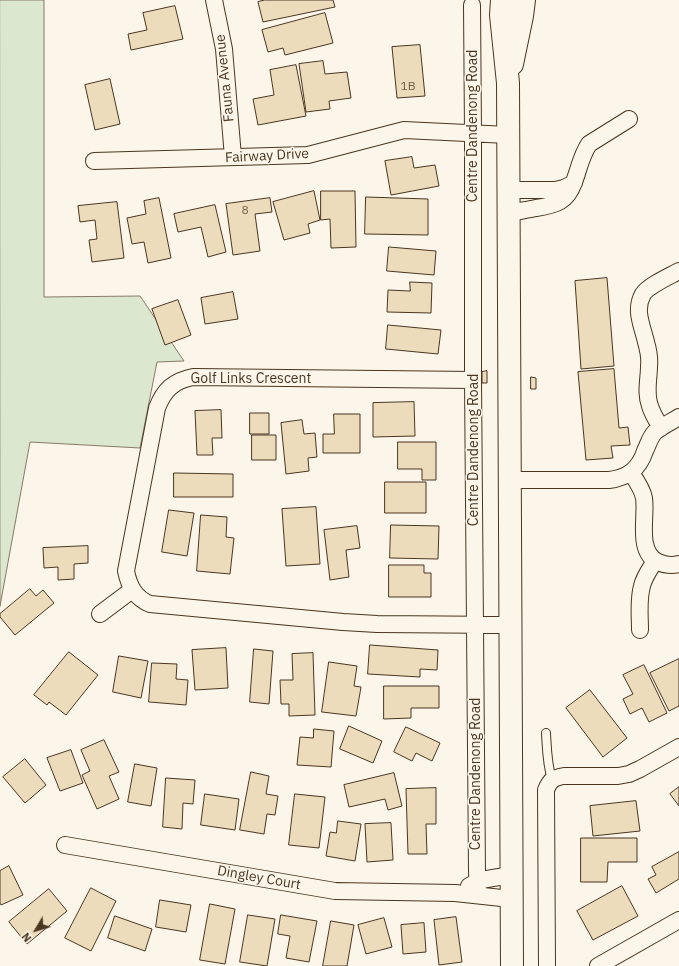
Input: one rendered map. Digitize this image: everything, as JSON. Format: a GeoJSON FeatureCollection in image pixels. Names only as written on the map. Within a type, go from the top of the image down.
{"type":"FeatureCollection","features":[{"type":"Feature","properties":{"kind":"main road"},"geometry":{"type":"LineString","coordinates":[[502,0],[501,15],[508,83],[512,966]]}},
{"type":"Feature","properties":{"kind":"main road"},"geometry":{"type":"LineString","coordinates":[[508,83],[524,0]]}},
{"type":"Feature","properties":{"kind":"street","name":"Fauna Avenue"},"geometry":{"type":"LineString","coordinates":[[214,0],[224,49],[233,157]]}},
{"type":"Feature","properties":{"kind":"street","name":"Centre Dandenong Road"},"geometry":{"type":"LineString","coordinates":[[472,5],[474,624],[477,889]]}},
{"type":"Feature","properties":{"kind":"street"},"geometry":{"type":"LineString","coordinates":[[509,213],[551,206],[559,202],[566,196],[574,183],[585,149],[589,144],[629,119]]}},
{"type":"Feature","properties":{"kind":"street","name":"Fairway Drive"},"geometry":{"type":"LineString","coordinates":[[94,161],[308,155],[404,130],[508,135]]}},
{"type":"Feature","properties":{"kind":"street"},"geometry":{"type":"LineString","coordinates":[[508,190],[555,190],[564,188],[574,183]]}},
{"type":"Feature","properties":{"kind":"street"},"geometry":{"type":"LineString","coordinates":[[661,428],[650,406],[648,397],[650,366],[648,352],[639,320],[639,304],[644,292],[679,271]]}},
{"type":"Feature","properties":{"kind":"street","name":"Golf Links Crescent"},"geometry":{"type":"LineString","coordinates":[[132,590],[128,582],[126,563],[157,408],[161,398],[167,390],[180,380],[193,377],[473,380]]}},
{"type":"Feature","properties":{"kind":"street"},"geometry":{"type":"LineString","coordinates":[[509,480],[618,479],[631,473],[637,467],[642,460],[655,432],[679,418]]}},
{"type":"Feature","properties":{"kind":"street"},"geometry":{"type":"LineString","coordinates":[[631,473],[639,485],[644,499],[644,536],[649,554],[655,561],[661,564],[670,566],[679,564]]}},
{"type":"Feature","properties":{"kind":"street"},"geometry":{"type":"LineString","coordinates":[[640,630],[640,598],[642,585],[646,575],[655,561]]}},
{"type":"Feature","properties":{"kind":"street"},"geometry":{"type":"LineString","coordinates":[[100,614],[132,590],[144,602],[150,604],[377,624],[510,625]]}},
{"type":"Feature","properties":{"kind":"street"},"geometry":{"type":"LineString","coordinates":[[548,966],[549,785],[556,777],[618,776],[629,774],[679,747]]}},
{"type":"Feature","properties":{"kind":"street","name":"Dingley Court"},"geometry":{"type":"LineString","coordinates":[[65,845],[335,891],[455,893],[477,889],[511,898]]}},
{"type":"Feature","properties":{"kind":"street","name":"Dingley Court"},"geometry":{"type":"LineString","coordinates":[[477,889],[489,878],[511,875]]}},
{"type":"Feature","properties":{"kind":"street"},"geometry":{"type":"LineString","coordinates":[[598,966],[679,920]]}},
{"type":"Feature","properties":{"kind":"lane"},"geometry":{"type":"LineString","coordinates":[[546,733],[549,785]]}},
{"type":"Feature","properties":{"kind":"green space"},"geometry":{"type":"Polygon","coordinates":[[[0,0],[44,0],[44,297],[140,296],[184,361],[157,362],[140,448],[30,442],[0,606],[0,0]]]}},
{"type":"Feature","properties":{"kind":"building"},"geometry":{"type":"Polygon","coordinates":[[[265,0],[333,0],[335,7],[263,22],[258,2],[265,0]]]}},
{"type":"Feature","properties":{"kind":"building"},"geometry":{"type":"Polygon","coordinates":[[[175,6],[183,39],[131,50],[128,34],[147,30],[143,13],[175,6]]]}},
{"type":"Feature","properties":{"kind":"building"},"geometry":{"type":"Polygon","coordinates":[[[325,13],[333,43],[285,55],[283,48],[268,52],[262,30],[325,13]]]}},
{"type":"Feature","properties":{"kind":"building"},"geometry":{"type":"Polygon","coordinates":[[[420,45],[425,96],[397,98],[392,47],[420,45]]]}},
{"type":"Feature","properties":{"kind":"building"},"geometry":{"type":"Polygon","coordinates":[[[323,61],[325,74],[347,72],[351,98],[329,101],[330,109],[306,112],[299,64],[323,61]]]}},
{"type":"Feature","properties":{"kind":"building"},"geometry":{"type":"Polygon","coordinates":[[[296,65],[306,116],[258,125],[253,99],[274,95],[270,70],[296,65]]]}},
{"type":"Feature","properties":{"kind":"building"},"geometry":{"type":"Polygon","coordinates":[[[110,79],[120,124],[95,130],[85,85],[110,79]]]}},
{"type":"Feature","properties":{"kind":"building"},"geometry":{"type":"Polygon","coordinates":[[[412,157],[414,168],[435,165],[439,186],[391,195],[385,161],[412,157]]]}},
{"type":"Feature","properties":{"kind":"building"},"geometry":{"type":"Polygon","coordinates":[[[314,191],[320,220],[308,224],[310,233],[284,240],[273,202],[314,191]]]}},
{"type":"Feature","properties":{"kind":"building"},"geometry":{"type":"Polygon","coordinates":[[[321,191],[355,191],[356,247],[331,248],[330,219],[321,220],[321,191]]]}},
{"type":"Feature","properties":{"kind":"building"},"geometry":{"type":"Polygon","coordinates":[[[366,197],[428,199],[428,235],[365,234],[366,197]]]}},
{"type":"Feature","properties":{"kind":"building"},"geometry":{"type":"Polygon","coordinates":[[[159,198],[171,258],[148,263],[144,242],[132,244],[127,218],[146,214],[144,201],[159,198]]]}},
{"type":"Feature","properties":{"kind":"building"},"geometry":{"type":"Polygon","coordinates":[[[270,198],[272,212],[255,214],[260,251],[233,255],[226,204],[270,198]]]}},
{"type":"Feature","properties":{"kind":"building"},"geometry":{"type":"Polygon","coordinates":[[[117,202],[124,258],[92,262],[89,240],[97,239],[95,220],[80,222],[78,206],[117,202]]]}},
{"type":"Feature","properties":{"kind":"building"},"geometry":{"type":"Polygon","coordinates":[[[215,205],[226,252],[208,257],[201,227],[178,232],[174,214],[215,205]]]}},
{"type":"Feature","properties":{"kind":"building"},"geometry":{"type":"Polygon","coordinates":[[[389,247],[436,251],[434,275],[387,271],[389,247]]]}},
{"type":"Feature","properties":{"kind":"building"},"geometry":{"type":"Polygon","coordinates":[[[607,278],[614,366],[581,369],[575,281],[607,278]]]}},
{"type":"Feature","properties":{"kind":"building"},"geometry":{"type":"Polygon","coordinates":[[[410,282],[432,283],[431,313],[387,312],[388,290],[410,291],[410,282]]]}},
{"type":"Feature","properties":{"kind":"building"},"geometry":{"type":"Polygon","coordinates":[[[233,292],[238,319],[205,324],[201,298],[233,292]]]}},
{"type":"Feature","properties":{"kind":"building"},"geometry":{"type":"Polygon","coordinates":[[[178,300],[191,335],[165,345],[152,309],[178,300]]]}},
{"type":"Feature","properties":{"kind":"building"},"geometry":{"type":"Polygon","coordinates":[[[388,325],[441,330],[438,354],[386,349],[388,325]]]}},
{"type":"Feature","properties":{"kind":"building"},"geometry":{"type":"Polygon","coordinates":[[[614,369],[619,428],[628,427],[630,445],[611,446],[613,458],[586,460],[578,372],[614,369]]]}},
{"type":"Feature","properties":{"kind":"building"},"geometry":{"type":"Polygon","coordinates":[[[487,371],[487,383],[482,383],[482,372],[487,371]]]}},
{"type":"Feature","properties":{"kind":"building"},"geometry":{"type":"Polygon","coordinates":[[[531,377],[536,378],[536,389],[531,389],[531,377]]]}},
{"type":"Feature","properties":{"kind":"building"},"geometry":{"type":"Polygon","coordinates":[[[414,402],[415,436],[373,437],[373,403],[414,402]]]}},
{"type":"Feature","properties":{"kind":"building"},"geometry":{"type":"Polygon","coordinates":[[[221,410],[222,438],[212,438],[213,455],[197,455],[195,411],[221,410]]]}},
{"type":"Feature","properties":{"kind":"building"},"geometry":{"type":"Polygon","coordinates":[[[250,413],[269,413],[269,434],[250,434],[250,413]]]}},
{"type":"Feature","properties":{"kind":"building"},"geometry":{"type":"Polygon","coordinates":[[[334,414],[360,414],[360,453],[323,453],[323,434],[334,434],[334,414]]]}},
{"type":"Feature","properties":{"kind":"building"},"geometry":{"type":"Polygon","coordinates":[[[302,420],[304,434],[315,433],[317,457],[308,458],[309,471],[286,474],[281,423],[302,420]]]}},
{"type":"Feature","properties":{"kind":"building"},"geometry":{"type":"Polygon","coordinates":[[[252,435],[276,435],[276,460],[252,460],[252,435]]]}},
{"type":"Feature","properties":{"kind":"building"},"geometry":{"type":"Polygon","coordinates":[[[398,442],[436,442],[436,480],[422,480],[422,469],[398,469],[398,442]]]}},
{"type":"Feature","properties":{"kind":"building"},"geometry":{"type":"Polygon","coordinates":[[[174,473],[233,474],[233,497],[174,497],[174,473]]]}},
{"type":"Feature","properties":{"kind":"building"},"geometry":{"type":"Polygon","coordinates":[[[385,482],[426,482],[426,513],[385,513],[385,482]]]}},
{"type":"Feature","properties":{"kind":"building"},"geometry":{"type":"Polygon","coordinates":[[[316,507],[320,564],[286,566],[282,509],[316,507]]]}},
{"type":"Feature","properties":{"kind":"building"},"geometry":{"type":"Polygon","coordinates":[[[169,510],[194,513],[187,556],[162,552],[169,510]]]}},
{"type":"Feature","properties":{"kind":"building"},"geometry":{"type":"Polygon","coordinates":[[[201,515],[227,517],[226,537],[234,538],[230,574],[197,571],[201,515]]]}},
{"type":"Feature","properties":{"kind":"building"},"geometry":{"type":"Polygon","coordinates":[[[391,525],[439,526],[438,559],[390,558],[391,525]]]}},
{"type":"Feature","properties":{"kind":"building"},"geometry":{"type":"Polygon","coordinates":[[[357,526],[360,548],[346,550],[349,577],[330,580],[324,530],[357,526]]]}},
{"type":"Feature","properties":{"kind":"building"},"geometry":{"type":"Polygon","coordinates":[[[88,546],[88,563],[74,564],[74,579],[58,580],[58,567],[44,568],[43,548],[88,546]]]}},
{"type":"Feature","properties":{"kind":"building"},"geometry":{"type":"Polygon","coordinates":[[[389,565],[424,565],[424,573],[431,573],[431,597],[389,597],[389,565]]]}},
{"type":"Feature","properties":{"kind":"building"},"geometry":{"type":"Polygon","coordinates":[[[30,589],[36,596],[43,590],[54,603],[15,635],[0,617],[0,614],[30,589]]]}},
{"type":"Feature","properties":{"kind":"building"},"geometry":{"type":"Polygon","coordinates":[[[370,645],[438,650],[437,670],[420,669],[420,677],[368,674],[370,645]]]}},
{"type":"Feature","properties":{"kind":"building"},"geometry":{"type":"Polygon","coordinates":[[[226,648],[228,688],[195,690],[192,650],[226,648]]]}},
{"type":"Feature","properties":{"kind":"building"},"geometry":{"type":"Polygon","coordinates":[[[254,649],[273,651],[269,704],[250,702],[254,649]]]}},
{"type":"Feature","properties":{"kind":"building"},"geometry":{"type":"Polygon","coordinates":[[[69,652],[98,675],[66,715],[49,702],[47,705],[34,695],[69,652]]]}},
{"type":"Feature","properties":{"kind":"building"},"geometry":{"type":"Polygon","coordinates":[[[313,653],[315,715],[289,716],[289,704],[281,704],[280,680],[293,680],[292,654],[313,653]]]}},
{"type":"Feature","properties":{"kind":"building"},"geometry":{"type":"Polygon","coordinates":[[[119,656],[148,661],[141,698],[113,692],[119,656]]]}},
{"type":"Feature","properties":{"kind":"building"},"geometry":{"type":"Polygon","coordinates":[[[679,659],[679,706],[669,711],[650,673],[679,659]]]}},
{"type":"Feature","properties":{"kind":"building"},"geometry":{"type":"Polygon","coordinates":[[[329,662],[357,666],[354,686],[361,687],[356,716],[322,712],[329,662]]]}},
{"type":"Feature","properties":{"kind":"building"},"geometry":{"type":"Polygon","coordinates":[[[152,663],[177,664],[176,679],[188,680],[186,705],[149,702],[152,663]]]}},
{"type":"Feature","properties":{"kind":"building"},"geometry":{"type":"Polygon","coordinates":[[[644,665],[667,713],[649,722],[642,708],[630,714],[623,699],[633,694],[623,675],[644,665]]]}},
{"type":"Feature","properties":{"kind":"building"},"geometry":{"type":"Polygon","coordinates":[[[384,686],[439,686],[439,708],[411,708],[411,718],[384,719],[384,686]]]}},
{"type":"Feature","properties":{"kind":"building"},"geometry":{"type":"Polygon","coordinates":[[[590,690],[627,738],[603,757],[566,708],[590,690]]]}},
{"type":"Feature","properties":{"kind":"building"},"geometry":{"type":"Polygon","coordinates":[[[349,726],[382,741],[373,763],[340,749],[349,726]]]}},
{"type":"Feature","properties":{"kind":"building"},"geometry":{"type":"Polygon","coordinates":[[[406,727],[440,743],[432,761],[416,753],[412,761],[394,752],[406,727]]]}},
{"type":"Feature","properties":{"kind":"building"},"geometry":{"type":"Polygon","coordinates":[[[314,729],[334,731],[331,767],[297,765],[300,737],[313,738],[314,729]]]}},
{"type":"Feature","properties":{"kind":"building"},"geometry":{"type":"Polygon","coordinates":[[[104,740],[119,772],[109,776],[119,799],[97,809],[82,775],[90,771],[81,750],[104,740]]]}},
{"type":"Feature","properties":{"kind":"building"},"geometry":{"type":"Polygon","coordinates":[[[71,750],[83,783],[60,791],[47,758],[71,750]]]}},
{"type":"Feature","properties":{"kind":"building"},"geometry":{"type":"Polygon","coordinates":[[[25,759],[46,785],[25,803],[3,777],[25,759]]]}},
{"type":"Feature","properties":{"kind":"building"},"geometry":{"type":"Polygon","coordinates":[[[135,764],[157,768],[151,806],[128,802],[135,764]]]}},
{"type":"Feature","properties":{"kind":"building"},"geometry":{"type":"Polygon","coordinates":[[[251,772],[269,776],[266,794],[278,796],[275,815],[267,814],[264,834],[240,830],[251,772]]]}},
{"type":"Feature","properties":{"kind":"building"},"geometry":{"type":"Polygon","coordinates":[[[394,773],[402,806],[388,810],[385,799],[349,807],[344,785],[394,773]]]}},
{"type":"Feature","properties":{"kind":"building"},"geometry":{"type":"Polygon","coordinates":[[[166,778],[195,780],[193,804],[183,803],[182,829],[163,827],[166,778]]]}},
{"type":"Feature","properties":{"kind":"building"},"geometry":{"type":"Polygon","coordinates":[[[679,787],[679,806],[670,794],[679,787]]]}},
{"type":"Feature","properties":{"kind":"building"},"geometry":{"type":"Polygon","coordinates":[[[436,788],[436,824],[426,824],[427,854],[408,854],[406,789],[436,788]]]}},
{"type":"Feature","properties":{"kind":"building"},"geometry":{"type":"Polygon","coordinates":[[[205,794],[239,799],[235,830],[201,825],[205,794]]]}},
{"type":"Feature","properties":{"kind":"building"},"geometry":{"type":"Polygon","coordinates":[[[295,794],[325,797],[319,848],[289,845],[295,794]]]}},
{"type":"Feature","properties":{"kind":"building"},"geometry":{"type":"Polygon","coordinates":[[[636,801],[640,831],[593,836],[590,806],[636,801]]]}},
{"type":"Feature","properties":{"kind":"building"},"geometry":{"type":"Polygon","coordinates":[[[338,821],[361,824],[355,861],[326,856],[330,832],[336,833],[338,821]]]}},
{"type":"Feature","properties":{"kind":"building"},"geometry":{"type":"Polygon","coordinates":[[[391,823],[393,860],[367,862],[365,824],[391,823]]]}},
{"type":"Feature","properties":{"kind":"building"},"geometry":{"type":"Polygon","coordinates":[[[581,838],[637,838],[637,862],[608,862],[607,882],[581,882],[581,838]]]}},
{"type":"Feature","properties":{"kind":"building"},"geometry":{"type":"Polygon","coordinates":[[[679,852],[679,879],[656,893],[648,879],[656,875],[652,867],[679,852]]]}},
{"type":"Feature","properties":{"kind":"building"},"geometry":{"type":"Polygon","coordinates":[[[9,866],[23,895],[1,905],[0,871],[9,866]]]}},
{"type":"Feature","properties":{"kind":"building"},"geometry":{"type":"Polygon","coordinates":[[[622,886],[638,916],[593,940],[577,911],[622,886]]]}},
{"type":"Feature","properties":{"kind":"building"},"geometry":{"type":"Polygon","coordinates":[[[91,888],[116,901],[91,951],[65,938],[91,888]]]}},
{"type":"Feature","properties":{"kind":"building"},"geometry":{"type":"Polygon","coordinates":[[[49,889],[67,911],[27,944],[9,922],[49,889]]]}},
{"type":"Feature","properties":{"kind":"building"},"geometry":{"type":"Polygon","coordinates":[[[160,900],[191,905],[186,932],[156,927],[160,900]]]}},
{"type":"Feature","properties":{"kind":"building"},"geometry":{"type":"Polygon","coordinates":[[[210,904],[235,909],[225,964],[200,960],[210,904]]]}},
{"type":"Feature","properties":{"kind":"building"},"geometry":{"type":"Polygon","coordinates":[[[248,915],[275,919],[267,966],[240,962],[248,915]]]}},
{"type":"Feature","properties":{"kind":"building"},"geometry":{"type":"Polygon","coordinates":[[[281,915],[317,921],[309,962],[286,958],[290,936],[278,934],[281,915]]]}},
{"type":"Feature","properties":{"kind":"building"},"geometry":{"type":"Polygon","coordinates":[[[115,916],[152,929],[145,951],[108,938],[115,916]]]}},
{"type":"Feature","properties":{"kind":"building"},"geometry":{"type":"Polygon","coordinates":[[[456,917],[462,962],[439,965],[434,920],[456,917]]]}},
{"type":"Feature","properties":{"kind":"building"},"geometry":{"type":"Polygon","coordinates":[[[384,918],[392,947],[366,954],[358,925],[384,918]]]}},
{"type":"Feature","properties":{"kind":"building"},"geometry":{"type":"Polygon","coordinates":[[[331,921],[354,925],[347,966],[323,966],[331,921]]]}},
{"type":"Feature","properties":{"kind":"building"},"geometry":{"type":"Polygon","coordinates":[[[424,923],[426,952],[403,954],[401,925],[424,923]]]}}]}
